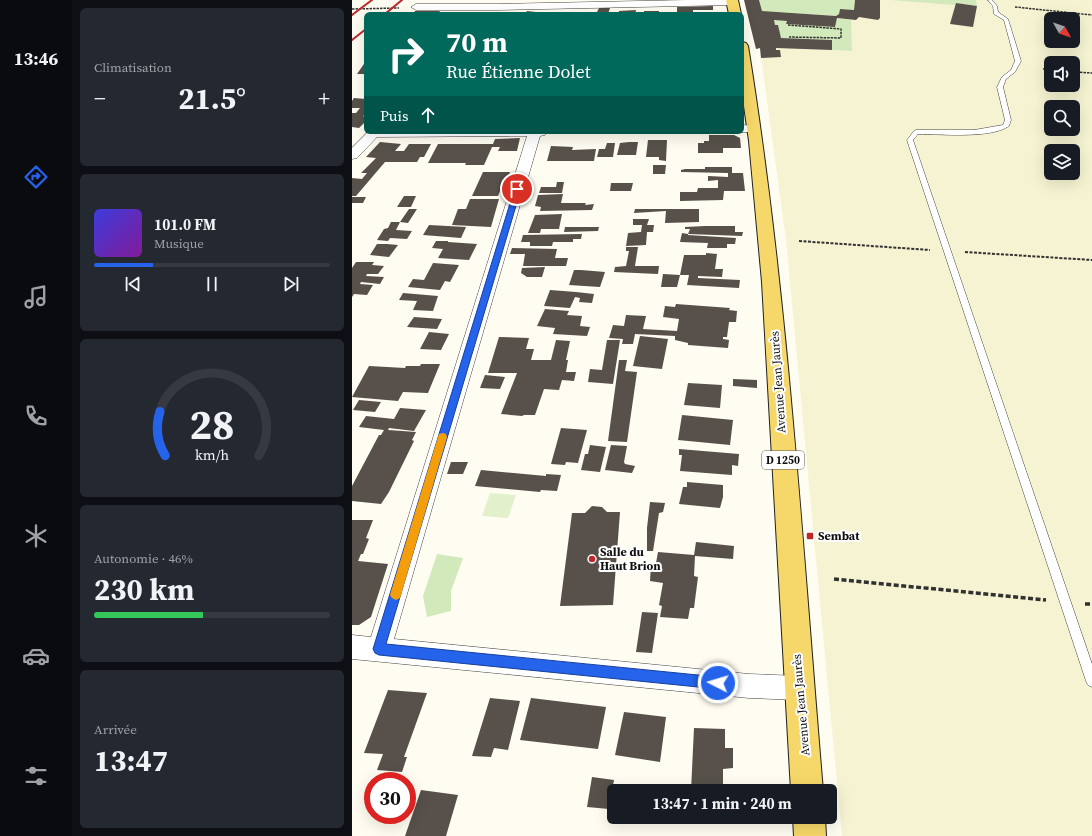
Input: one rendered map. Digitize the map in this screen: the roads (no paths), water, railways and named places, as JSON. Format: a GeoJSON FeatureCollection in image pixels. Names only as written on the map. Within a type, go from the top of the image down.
{"type":"FeatureCollection","features":[{"type":"Feature","properties":{"kind":"main road"},"geometry":{"type":"LineString","coordinates":[[732,1],[735,12]]}},
{"type":"Feature","properties":{"kind":"main road","name":"Avenue Jean Jaurès"},"geometry":{"type":"LineString","coordinates":[[744,74],[748,129],[771,282],[806,784]]}},
{"type":"Feature","properties":{"kind":"main road"},"geometry":{"type":"LineString","coordinates":[[809,824],[810,836]]}},
{"type":"Feature","properties":{"kind":"street"},"geometry":{"type":"LineString","coordinates":[[494,11],[505,0]]}},
{"type":"Feature","properties":{"kind":"street"},"geometry":{"type":"LineString","coordinates":[[416,7],[494,11],[732,1]]}},
{"type":"Feature","properties":{"kind":"street"},"geometry":{"type":"LineString","coordinates":[[352,155],[372,134]]}},
{"type":"Feature","properties":{"kind":"street"},"geometry":{"type":"LineString","coordinates":[[379,649],[534,134]]}},
{"type":"Feature","properties":{"kind":"street"},"geometry":{"type":"LineString","coordinates":[[352,647],[741,685],[799,688]]}},
{"type":"Feature","properties":{"kind":"lane"},"geometry":{"type":"LineString","coordinates":[[992,3],[996,13],[1006,20],[1018,61],[1013,71],[1004,78],[1000,87],[1008,120],[1006,126],[998,130],[916,132],[910,140],[1092,681]]}},
{"type":"Feature","properties":{"kind":"railway"},"geometry":{"type":"LineString","coordinates":[[352,15],[372,0]]}},
{"type":"Feature","properties":{"kind":"railway"},"geometry":{"type":"LineString","coordinates":[[387,12],[402,0]]}},
{"type":"Feature","properties":{"kind":"railway"},"geometry":{"type":"LineString","coordinates":[[352,40],[364,31]]}},
{"type":"Feature","properties":{"kind":"place","name":"Sembat"},"geometry":{"type":"Point","coordinates":[810,536]}},
{"type":"Feature","properties":{"kind":"place","name":"Salle du Haut Brion"},"geometry":{"type":"Point","coordinates":[592,559]}}]}
